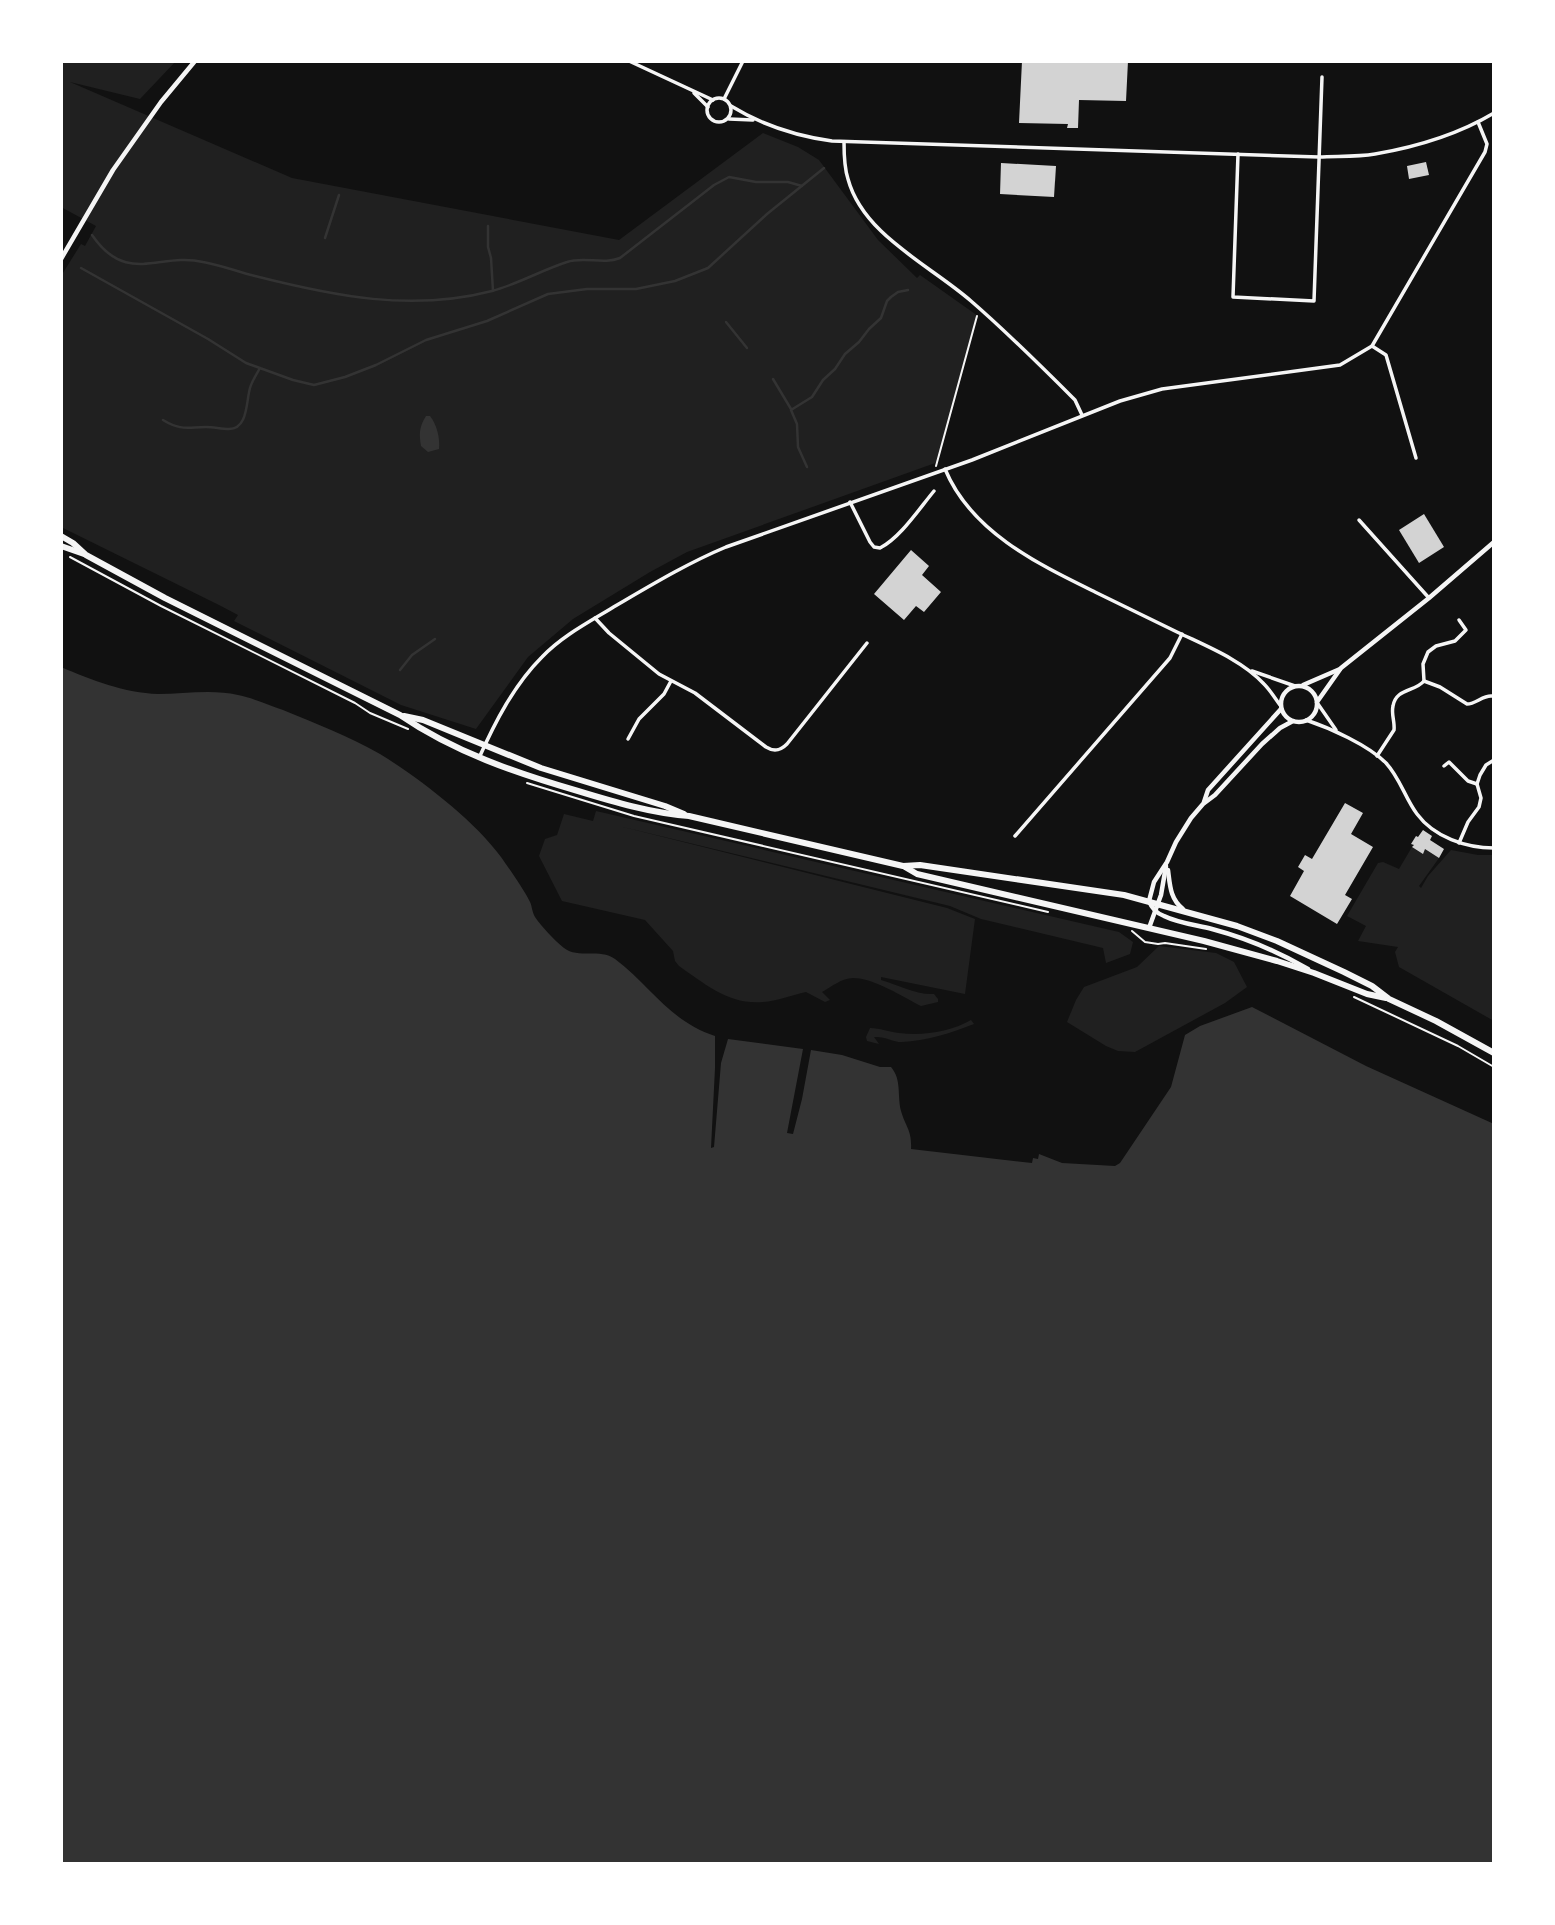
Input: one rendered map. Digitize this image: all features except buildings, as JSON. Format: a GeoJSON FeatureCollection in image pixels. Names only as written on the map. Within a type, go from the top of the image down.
{"type":"FeatureCollection","features":[{"type":"Feature","properties":{"kind":"main road"},"geometry":{"type":"LineString","coordinates":[[61,536],[86,555]]}},
{"type":"Feature","properties":{"kind":"main road"},"geometry":{"type":"LineString","coordinates":[[61,546],[86,555],[165,598],[400,715],[419,729],[480,758],[534,778],[663,814],[688,816],[903,866],[1074,887],[1149,901],[1277,941],[1372,986],[1389,999]]}},
{"type":"Feature","properties":{"kind":"main road"},"geometry":{"type":"LineString","coordinates":[[400,715],[423,720],[562,775],[665,806],[688,816]]}},
{"type":"Feature","properties":{"kind":"main road"},"geometry":{"type":"LineString","coordinates":[[903,866],[917,874],[1232,948],[1314,973],[1367,994],[1389,999],[1494,1052]]}},
{"type":"Feature","properties":{"kind":"street"},"geometry":{"type":"LineString","coordinates":[[61,260],[113,170],[161,102],[195,61]]}},
{"type":"Feature","properties":{"kind":"street"},"geometry":{"type":"LineString","coordinates":[[629,61],[713,100]]}},
{"type":"Feature","properties":{"kind":"street"},"geometry":{"type":"LineString","coordinates":[[724,99],[743,61]]}},
{"type":"Feature","properties":{"kind":"street"},"geometry":{"type":"LineString","coordinates":[[1238,154],[1233,297],[1314,301],[1322,76]]}},
{"type":"Feature","properties":{"kind":"street"},"geometry":{"type":"LineString","coordinates":[[691,90],[708,107]]}},
{"type":"Feature","properties":{"kind":"street"},"geometry":{"type":"LineString","coordinates":[[755,120],[712,120],[708,107],[713,100],[724,99],[730,106],[755,120],[810,138],[844,142],[1320,157],[1373,155],[1424,143],[1494,113]]}},
{"type":"Feature","properties":{"kind":"street"},"geometry":{"type":"LineString","coordinates":[[728,119],[730,106]]}},
{"type":"Feature","properties":{"kind":"street"},"geometry":{"type":"LineString","coordinates":[[480,758],[513,694],[540,659],[560,640],[696,560],[850,502],[934,474],[1119,401],[1162,389],[1340,365],[1372,346],[1485,152],[1487,144],[1478,122]]}},
{"type":"Feature","properties":{"kind":"street"},"geometry":{"type":"LineString","coordinates":[[844,142],[847,178],[856,199],[868,216],[897,245],[979,308],[1075,400],[1082,415]]}},
{"type":"Feature","properties":{"kind":"street"},"geometry":{"type":"LineString","coordinates":[[1372,346],[1386,355],[1416,458]]}},
{"type":"Feature","properties":{"kind":"street"},"geometry":{"type":"LineString","coordinates":[[946,469],[960,498],[1017,550],[1250,671],[1264,684],[1284,716],[1293,721]]}},
{"type":"Feature","properties":{"kind":"street"},"geometry":{"type":"LineString","coordinates":[[850,502],[870,542],[874,547],[880,548],[899,533],[934,491]]}},
{"type":"Feature","properties":{"kind":"street"},"geometry":{"type":"LineString","coordinates":[[1359,520],[1429,598]]}},
{"type":"Feature","properties":{"kind":"street"},"geometry":{"type":"LineString","coordinates":[[1250,671],[1302,686],[1341,668],[1494,542]]}},
{"type":"Feature","properties":{"kind":"street"},"geometry":{"type":"LineString","coordinates":[[595,618],[618,641],[671,681],[695,693],[770,750],[778,751],[787,744],[867,643]]}},
{"type":"Feature","properties":{"kind":"street"},"geometry":{"type":"LineString","coordinates":[[1459,620],[1466,630]]}},
{"type":"Feature","properties":{"kind":"street"},"geometry":{"type":"LineString","coordinates":[[1424,681],[1423,664],[1428,652],[1436,646],[1455,641],[1473,624]]}},
{"type":"Feature","properties":{"kind":"street"},"geometry":{"type":"LineString","coordinates":[[1015,836],[1170,658],[1182,634]]}},
{"type":"Feature","properties":{"kind":"street"},"geometry":{"type":"LineString","coordinates":[[1306,720],[1315,713],[1317,703],[1341,668]]}},
{"type":"Feature","properties":{"kind":"street"},"geometry":{"type":"LineString","coordinates":[[628,739],[639,719],[664,694],[671,681]]}},
{"type":"Feature","properties":{"kind":"street"},"geometry":{"type":"LineString","coordinates":[[1424,681],[1440,687],[1467,704],[1492,696]]}},
{"type":"Feature","properties":{"kind":"street"},"geometry":{"type":"LineString","coordinates":[[1377,756],[1394,730],[1393,710],[1396,697],[1424,681]]}},
{"type":"Feature","properties":{"kind":"street"},"geometry":{"type":"LineString","coordinates":[[1295,686],[1285,693],[1280,707],[1208,790],[1203,804],[1176,842],[1152,886],[1149,901],[1155,911],[1171,919],[1264,946],[1314,973]]}},
{"type":"Feature","properties":{"kind":"street"},"geometry":{"type":"LineString","coordinates":[[1302,686],[1312,692],[1337,731]]}},
{"type":"Feature","properties":{"kind":"street"},"geometry":{"type":"LineString","coordinates":[[1203,804],[1280,728],[1293,721],[1306,720],[1337,731],[1377,756],[1398,779],[1421,818],[1442,835],[1473,847],[1494,848]]}},
{"type":"Feature","properties":{"kind":"street"},"geometry":{"type":"LineString","coordinates":[[1460,843],[1468,822],[1479,807],[1481,798],[1477,784],[1484,768],[1494,760]]}},
{"type":"Feature","properties":{"kind":"street"},"geometry":{"type":"LineString","coordinates":[[1444,766],[1449,762],[1468,781],[1477,784]]}},
{"type":"Feature","properties":{"kind":"street"},"geometry":{"type":"LineString","coordinates":[[1149,928],[1163,888],[1167,862]]}},
{"type":"Feature","properties":{"kind":"street"},"geometry":{"type":"LineString","coordinates":[[1167,862],[1172,894],[1177,905],[1185,911]]}},
{"type":"Feature","properties":{"kind":"path"},"geometry":{"type":"LineString","coordinates":[[934,474],[979,308]]}},
{"type":"Feature","properties":{"kind":"shaded area"},"geometry":{"type":"Polygon","coordinates":[[[61,61],[176,61],[140,99],[70,82],[292,178],[619,240],[763,133],[798,147],[819,160],[878,240],[917,278],[920,275],[978,316],[938,462],[687,552],[650,572],[573,619],[528,657],[476,729],[401,705],[234,621],[238,615],[219,605],[61,527],[61,276],[81,244],[85,246],[96,226],[61,207],[61,61]]]}},
{"type":"Feature","properties":{"kind":"shaded area"},"geometry":{"type":"Polygon","coordinates":[[[426,416],[430,416],[435,423],[439,440],[439,449],[428,452],[421,446],[420,438],[426,416]]]}},
{"type":"Feature","properties":{"kind":"shaded area"},"geometry":{"type":"Polygon","coordinates":[[[61,667],[96,681],[133,691],[158,694],[218,692],[255,700],[320,725],[369,748],[428,787],[490,843],[524,891],[535,917],[560,945],[576,953],[603,954],[615,959],[673,1012],[715,1036],[711,1148],[714,1147],[721,1063],[728,1039],[803,1049],[787,1133],[793,1134],[811,1050],[842,1055],[880,1067],[891,1067],[898,1082],[901,1111],[910,1133],[911,1149],[1032,1163],[1033,1158],[1038,1159],[1039,1154],[1062,1163],[1115,1166],[1120,1163],[1171,1087],[1185,1035],[1200,1026],[1252,1007],[1366,1066],[1494,1124],[1494,1864],[61,1864],[61,667]]]}},
{"type":"Feature","properties":{"kind":"shaded area"},"geometry":{"type":"Polygon","coordinates":[[[596,811],[1119,932],[1133,942],[1130,954],[1106,963],[1103,948],[981,919],[950,906],[619,826],[947,908],[975,919],[965,994],[881,977],[881,980],[907,989],[934,994],[938,1002],[921,1006],[879,984],[853,978],[841,981],[822,992],[830,1000],[825,1002],[806,992],[768,1001],[739,1000],[718,992],[679,966],[673,951],[645,920],[562,901],[539,856],[545,839],[557,835],[564,814],[593,821],[596,811]]]}},
{"type":"Feature","properties":{"kind":"shaded area"},"geometry":{"type":"Polygon","coordinates":[[[1412,847],[1422,853],[1425,849],[1439,858],[1419,886],[1421,888],[1451,850],[1494,855],[1494,1021],[1399,967],[1395,952],[1398,947],[1358,941],[1366,926],[1347,916],[1378,863],[1383,862],[1399,869],[1412,847]]]}},
{"type":"Feature","properties":{"kind":"shaded area"},"geometry":{"type":"Polygon","coordinates":[[[1159,946],[1216,953],[1234,962],[1247,987],[1225,1003],[1135,1052],[1118,1051],[1106,1046],[1067,1022],[1084,987],[1137,967],[1159,946]]]}},
{"type":"Feature","properties":{"kind":"shaded area"},"geometry":{"type":"Polygon","coordinates":[[[971,1020],[974,1024],[920,1040],[902,1042],[874,1037],[879,1044],[867,1041],[866,1037],[870,1028],[917,1034],[954,1028],[971,1020]]]}},
{"type":"Feature","properties":{"kind":"waterway"},"geometry":{"type":"LineString","coordinates":[[81,268],[246,363],[314,385],[376,365],[426,340],[487,321],[548,294],[587,289],[636,289],[675,281],[708,268],[767,214],[824,168]]}},
{"type":"Feature","properties":{"kind":"waterway"},"geometry":{"type":"LineString","coordinates":[[92,235],[105,250],[118,259],[131,263],[187,260],[343,295],[402,301],[432,300],[492,291],[573,260],[607,261],[620,258],[714,185],[729,177],[756,182],[788,182],[802,186]]}},
{"type":"Feature","properties":{"kind":"waterway"},"geometry":{"type":"LineString","coordinates":[[325,238],[339,195]]}},
{"type":"Feature","properties":{"kind":"waterway"},"geometry":{"type":"LineString","coordinates":[[488,226],[493,291]]}},
{"type":"Feature","properties":{"kind":"waterway"},"geometry":{"type":"LineString","coordinates":[[807,467],[798,447],[797,424],[791,410],[812,397],[845,354],[881,318],[887,301],[898,292],[908,290]]}},
{"type":"Feature","properties":{"kind":"waterway"},"geometry":{"type":"LineString","coordinates":[[726,322],[747,348]]}},
{"type":"Feature","properties":{"kind":"waterway"},"geometry":{"type":"LineString","coordinates":[[163,420],[184,428],[235,428],[243,420],[251,385],[260,368]]}},
{"type":"Feature","properties":{"kind":"waterway"},"geometry":{"type":"LineString","coordinates":[[773,379],[791,409]]}},
{"type":"Feature","properties":{"kind":"waterway"},"geometry":{"type":"LineString","coordinates":[[400,670],[412,655],[435,639]]}}]}
